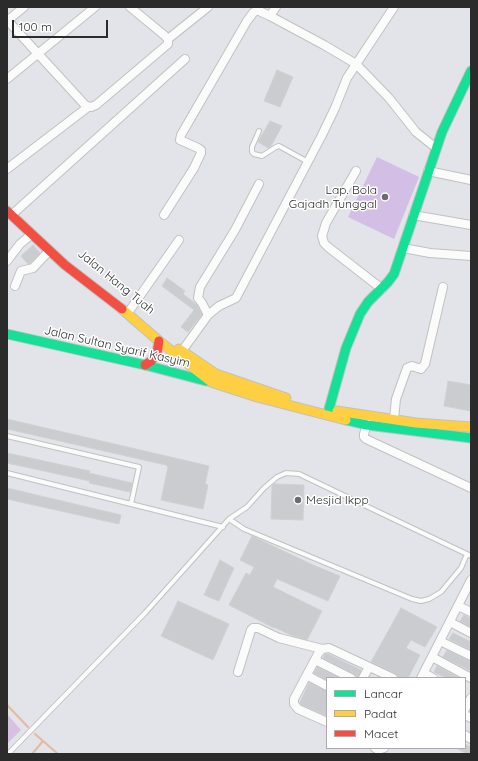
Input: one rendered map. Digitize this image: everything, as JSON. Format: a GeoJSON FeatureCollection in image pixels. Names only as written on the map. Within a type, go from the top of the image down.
{"type":"FeatureCollection","features":[{"type":"Feature","properties":{"kind":"main road"},"geometry":{"type":"LineString","coordinates":[[329,409],[346,348],[360,314],[368,302],[382,289],[394,274],[442,132],[471,72]]}},
{"type":"Feature","properties":{"kind":"main road","name":"Jalan Hang Tuah"},"geometry":{"type":"LineString","coordinates":[[7,201],[11,215],[64,265],[122,309],[159,341],[214,378]]}},
{"type":"Feature","properties":{"kind":"main road","name":"Jalan Hang Tuah"},"geometry":{"type":"LineString","coordinates":[[11,215],[214,378]]}},
{"type":"Feature","properties":{"kind":"main road","name":"Jalan Sultan Syarif Kasyim"},"geometry":{"type":"LineString","coordinates":[[7,334],[145,365],[214,378]]}},
{"type":"Feature","properties":{"kind":"main road"},"geometry":{"type":"LineString","coordinates":[[145,365],[151,361],[157,353],[159,341]]}},
{"type":"Feature","properties":{"kind":"main road"},"geometry":{"type":"LineString","coordinates":[[214,378],[368,421]]}},
{"type":"Feature","properties":{"kind":"main road"},"geometry":{"type":"LineString","coordinates":[[214,378],[238,392],[293,407],[471,438]]}},
{"type":"Feature","properties":{"kind":"main road"},"geometry":{"type":"LineString","coordinates":[[368,421],[375,416],[424,424],[471,427]]}},
{"type":"Feature","properties":{"kind":"street"},"geometry":{"type":"LineString","coordinates":[[24,7],[7,20],[88,107]]}},
{"type":"Feature","properties":{"kind":"street"},"geometry":{"type":"LineString","coordinates":[[7,79],[95,7]]}},
{"type":"Feature","properties":{"kind":"street"},"geometry":{"type":"LineString","coordinates":[[130,7],[168,39]]}},
{"type":"Feature","properties":{"kind":"street"},"geometry":{"type":"LineString","coordinates":[[7,169],[88,107],[96,105],[167,45],[168,39],[208,7]]}},
{"type":"Feature","properties":{"kind":"street"},"geometry":{"type":"LineString","coordinates":[[270,16],[276,7]]}},
{"type":"Feature","properties":{"kind":"street"},"geometry":{"type":"LineString","coordinates":[[182,351],[208,315],[218,306],[236,298],[308,162],[335,108],[347,78],[394,7]]}},
{"type":"Feature","properties":{"kind":"street"},"geometry":{"type":"LineString","coordinates":[[164,215],[202,153],[198,148],[180,140],[181,135],[253,13],[258,10],[356,64],[389,98],[416,132],[436,148]]}},
{"type":"Feature","properties":{"kind":"street"},"geometry":{"type":"LineString","coordinates":[[11,215],[185,59]]}},
{"type":"Feature","properties":{"kind":"street"},"geometry":{"type":"LineString","coordinates":[[356,171],[326,223],[322,236],[324,243],[328,247],[382,289]]}},
{"type":"Feature","properties":{"kind":"street"},"geometry":{"type":"LineString","coordinates":[[428,172],[471,180]]}},
{"type":"Feature","properties":{"kind":"street"},"geometry":{"type":"LineString","coordinates":[[208,315],[198,298],[200,287],[235,230],[259,184]]}},
{"type":"Feature","properties":{"kind":"street"},"geometry":{"type":"LineString","coordinates":[[413,215],[471,224]]}},
{"type":"Feature","properties":{"kind":"street"},"geometry":{"type":"LineString","coordinates":[[7,261],[20,244],[32,234]]}},
{"type":"Feature","properties":{"kind":"street"},"geometry":{"type":"LineString","coordinates":[[130,310],[179,240]]}},
{"type":"Feature","properties":{"kind":"street"},"geometry":{"type":"LineString","coordinates":[[403,248],[471,256]]}},
{"type":"Feature","properties":{"kind":"street"},"geometry":{"type":"LineString","coordinates":[[14,286],[21,271],[33,268],[49,251]]}},
{"type":"Feature","properties":{"kind":"street"},"geometry":{"type":"LineString","coordinates":[[394,419],[397,395],[408,367],[412,366],[421,369],[425,364],[443,287]]}},
{"type":"Feature","properties":{"kind":"street"},"geometry":{"type":"LineString","coordinates":[[368,421],[364,434],[366,439],[471,488]]}},
{"type":"Feature","properties":{"kind":"street"},"geometry":{"type":"LineString","coordinates":[[423,676],[458,606],[469,590],[471,580]]}},
{"type":"Feature","properties":{"kind":"street"},"geometry":{"type":"LineString","coordinates":[[458,606],[471,612]]}},
{"type":"Feature","properties":{"kind":"street"},"geometry":{"type":"LineString","coordinates":[[450,622],[471,633]]}},
{"type":"Feature","properties":{"kind":"street"},"geometry":{"type":"LineString","coordinates":[[238,672],[251,630],[253,628],[258,628],[278,638],[322,649],[329,648],[390,677]]}},
{"type":"Feature","properties":{"kind":"street"},"geometry":{"type":"LineString","coordinates":[[440,641],[471,656]]}},
{"type":"Feature","properties":{"kind":"street"},"geometry":{"type":"LineString","coordinates":[[322,649],[294,699],[294,704],[298,709],[326,722]]}},
{"type":"Feature","properties":{"kind":"street"},"geometry":{"type":"LineString","coordinates":[[432,657],[471,678]]}},
{"type":"Feature","properties":{"kind":"street"},"geometry":{"type":"LineString","coordinates":[[316,660],[349,677]]}},
{"type":"Feature","properties":{"kind":"street"},"geometry":{"type":"LineString","coordinates":[[364,677],[369,667]]}},
{"type":"Feature","properties":{"kind":"street"},"geometry":{"type":"LineString","coordinates":[[308,676],[326,685]]}},
{"type":"Feature","properties":{"kind":"street"},"geometry":{"type":"LineString","coordinates":[[466,707],[471,698]]}},
{"type":"Feature","properties":{"kind":"lane"},"geometry":{"type":"LineString","coordinates":[[259,131],[252,147],[252,152],[254,154],[262,156],[280,146],[308,162]]}},
{"type":"Feature","properties":{"kind":"lane"},"geometry":{"type":"LineString","coordinates":[[7,436],[139,468],[131,504]]}},
{"type":"Feature","properties":{"kind":"lane"},"geometry":{"type":"LineString","coordinates":[[7,473],[223,527]]}},
{"type":"Feature","properties":{"kind":"lane"},"geometry":{"type":"LineString","coordinates":[[8,754],[145,612],[229,519],[247,508],[264,488],[277,477],[286,473],[299,474],[469,555],[441,592],[430,599],[421,601],[412,599],[244,529],[229,519]]}},
{"type":"Feature","properties":{"kind":"shaded area","name":"Lap. Bola Gajadh Tunggal"},"geometry":{"type":"Polygon","coordinates":[[[377,157],[419,177],[394,239],[348,217],[377,157]]]}},
{"type":"Feature","properties":{"kind":"shaded area"},"geometry":{"type":"Polygon","coordinates":[[[7,714],[21,730],[7,744],[7,714]]]}},
{"type":"Feature","properties":{"kind":"building"},"geometry":{"type":"Polygon","coordinates":[[[277,70],[293,77],[280,107],[264,101],[277,70]]]}},
{"type":"Feature","properties":{"kind":"building"},"geometry":{"type":"Polygon","coordinates":[[[270,121],[282,126],[271,146],[268,148],[258,142],[270,121]]]}},
{"type":"Feature","properties":{"kind":"building"},"geometry":{"type":"Polygon","coordinates":[[[33,245],[40,253],[28,264],[21,256],[33,245]]]}},
{"type":"Feature","properties":{"kind":"building"},"geometry":{"type":"Polygon","coordinates":[[[167,278],[185,291],[183,294],[196,304],[202,314],[188,332],[181,327],[194,310],[162,286],[167,278]]]}},
{"type":"Feature","properties":{"kind":"building"},"geometry":{"type":"Polygon","coordinates":[[[448,381],[471,385],[471,411],[444,406],[448,381]]]}},
{"type":"Feature","properties":{"kind":"building"},"geometry":{"type":"Polygon","coordinates":[[[7,419],[209,466],[205,484],[208,485],[203,509],[161,500],[168,467],[166,465],[7,429],[7,419]]]}},
{"type":"Feature","properties":{"kind":"building"},"geometry":{"type":"Polygon","coordinates":[[[7,453],[90,471],[89,473],[132,483],[130,492],[89,483],[90,481],[7,463],[7,453]]]}},
{"type":"Feature","properties":{"kind":"building"},"geometry":{"type":"Polygon","coordinates":[[[274,484],[304,485],[303,520],[271,519],[272,486],[274,484]]]}},
{"type":"Feature","properties":{"kind":"building"},"geometry":{"type":"Polygon","coordinates":[[[7,488],[121,515],[119,524],[7,499],[7,488]]]}},
{"type":"Feature","properties":{"kind":"building"},"geometry":{"type":"Polygon","coordinates":[[[252,536],[340,576],[328,601],[277,579],[273,587],[322,611],[307,640],[274,628],[229,605],[246,573],[250,575],[254,567],[240,560],[252,536]]]}},
{"type":"Feature","properties":{"kind":"building"},"geometry":{"type":"Polygon","coordinates":[[[220,560],[234,568],[219,601],[204,595],[220,560]]]}},
{"type":"Feature","properties":{"kind":"building"},"geometry":{"type":"Polygon","coordinates":[[[178,601],[229,624],[213,660],[161,636],[178,601]]]}},
{"type":"Feature","properties":{"kind":"building"},"geometry":{"type":"Polygon","coordinates":[[[401,608],[437,627],[425,647],[411,640],[406,648],[420,655],[409,677],[397,677],[395,673],[371,662],[401,608]]]}},
{"type":"Feature","properties":{"kind":"building"},"geometry":{"type":"Polygon","coordinates":[[[464,615],[471,619],[471,627],[460,621],[464,615]]]}},
{"type":"Feature","properties":{"kind":"building"},"geometry":{"type":"Polygon","coordinates":[[[453,633],[471,642],[471,650],[449,639],[453,633]]]}},
{"type":"Feature","properties":{"kind":"building"},"geometry":{"type":"Polygon","coordinates":[[[447,650],[471,662],[471,671],[443,657],[447,650]]]}},
{"type":"Feature","properties":{"kind":"building"},"geometry":{"type":"Polygon","coordinates":[[[325,654],[328,654],[361,670],[358,677],[353,673],[323,658],[325,654]]]}},
{"type":"Feature","properties":{"kind":"building"},"geometry":{"type":"Polygon","coordinates":[[[437,666],[457,677],[444,677],[434,672],[437,666]]]}},
{"type":"Feature","properties":{"kind":"building"},"geometry":{"type":"Polygon","coordinates":[[[317,667],[337,677],[326,677],[326,679],[314,673],[317,667]]]}},
{"type":"Feature","properties":{"kind":"building"},"geometry":{"type":"Polygon","coordinates":[[[309,683],[326,691],[326,716],[301,705],[300,702],[309,683]]]}},
{"type":"Feature","properties":{"kind":"building"},"geometry":{"type":"Polygon","coordinates":[[[466,744],[471,747],[471,754],[467,754],[458,749],[466,749],[466,744]]]}},
{"type":"Feature","properties":{"kind":"waterway"},"geometry":{"type":"LineString","coordinates":[[7,705],[28,727]]}},
{"type":"Feature","properties":{"kind":"waterway"},"geometry":{"type":"LineString","coordinates":[[35,734],[58,754]]}},
{"type":"Feature","properties":{"kind":"waterway"},"geometry":{"type":"LineString","coordinates":[[32,754],[43,741]]}},
{"type":"Feature","properties":{"kind":"traffic: fast"},"geometry":{"type":"LineString","coordinates":[[329,409],[346,348],[360,314],[368,302],[394,274],[442,132],[471,71]]}},
{"type":"Feature","properties":{"kind":"traffic: fast"},"geometry":{"type":"LineString","coordinates":[[7,334],[145,365],[206,381]]}},
{"type":"Feature","properties":{"kind":"traffic: fast"},"geometry":{"type":"LineString","coordinates":[[346,420],[367,425],[471,438]]}},
{"type":"Feature","properties":{"kind":"traffic: slow"},"geometry":{"type":"LineString","coordinates":[[122,309],[159,341],[211,382],[257,397],[346,420]]}},
{"type":"Feature","properties":{"kind":"traffic: slow"},"geometry":{"type":"LineString","coordinates":[[179,349],[216,374],[286,398]]}},
{"type":"Feature","properties":{"kind":"traffic: slow"},"geometry":{"type":"LineString","coordinates":[[337,411],[416,423],[471,427]]}},
{"type":"Feature","properties":{"kind":"traffic: jam"},"geometry":{"type":"LineString","coordinates":[[7,211],[65,265],[122,309]]}},
{"type":"Feature","properties":{"kind":"traffic: jam"},"geometry":{"type":"LineString","coordinates":[[145,365],[151,361],[157,353],[159,341]]}},
{"type":"Feature","properties":{"kind":"place","name":"Lap. Bola Gajadh Tunggal"},"geometry":{"type":"Point","coordinates":[385,197]}},
{"type":"Feature","properties":{"kind":"place","name":"Mesjid Ikpp"},"geometry":{"type":"Point","coordinates":[298,500]}}]}
